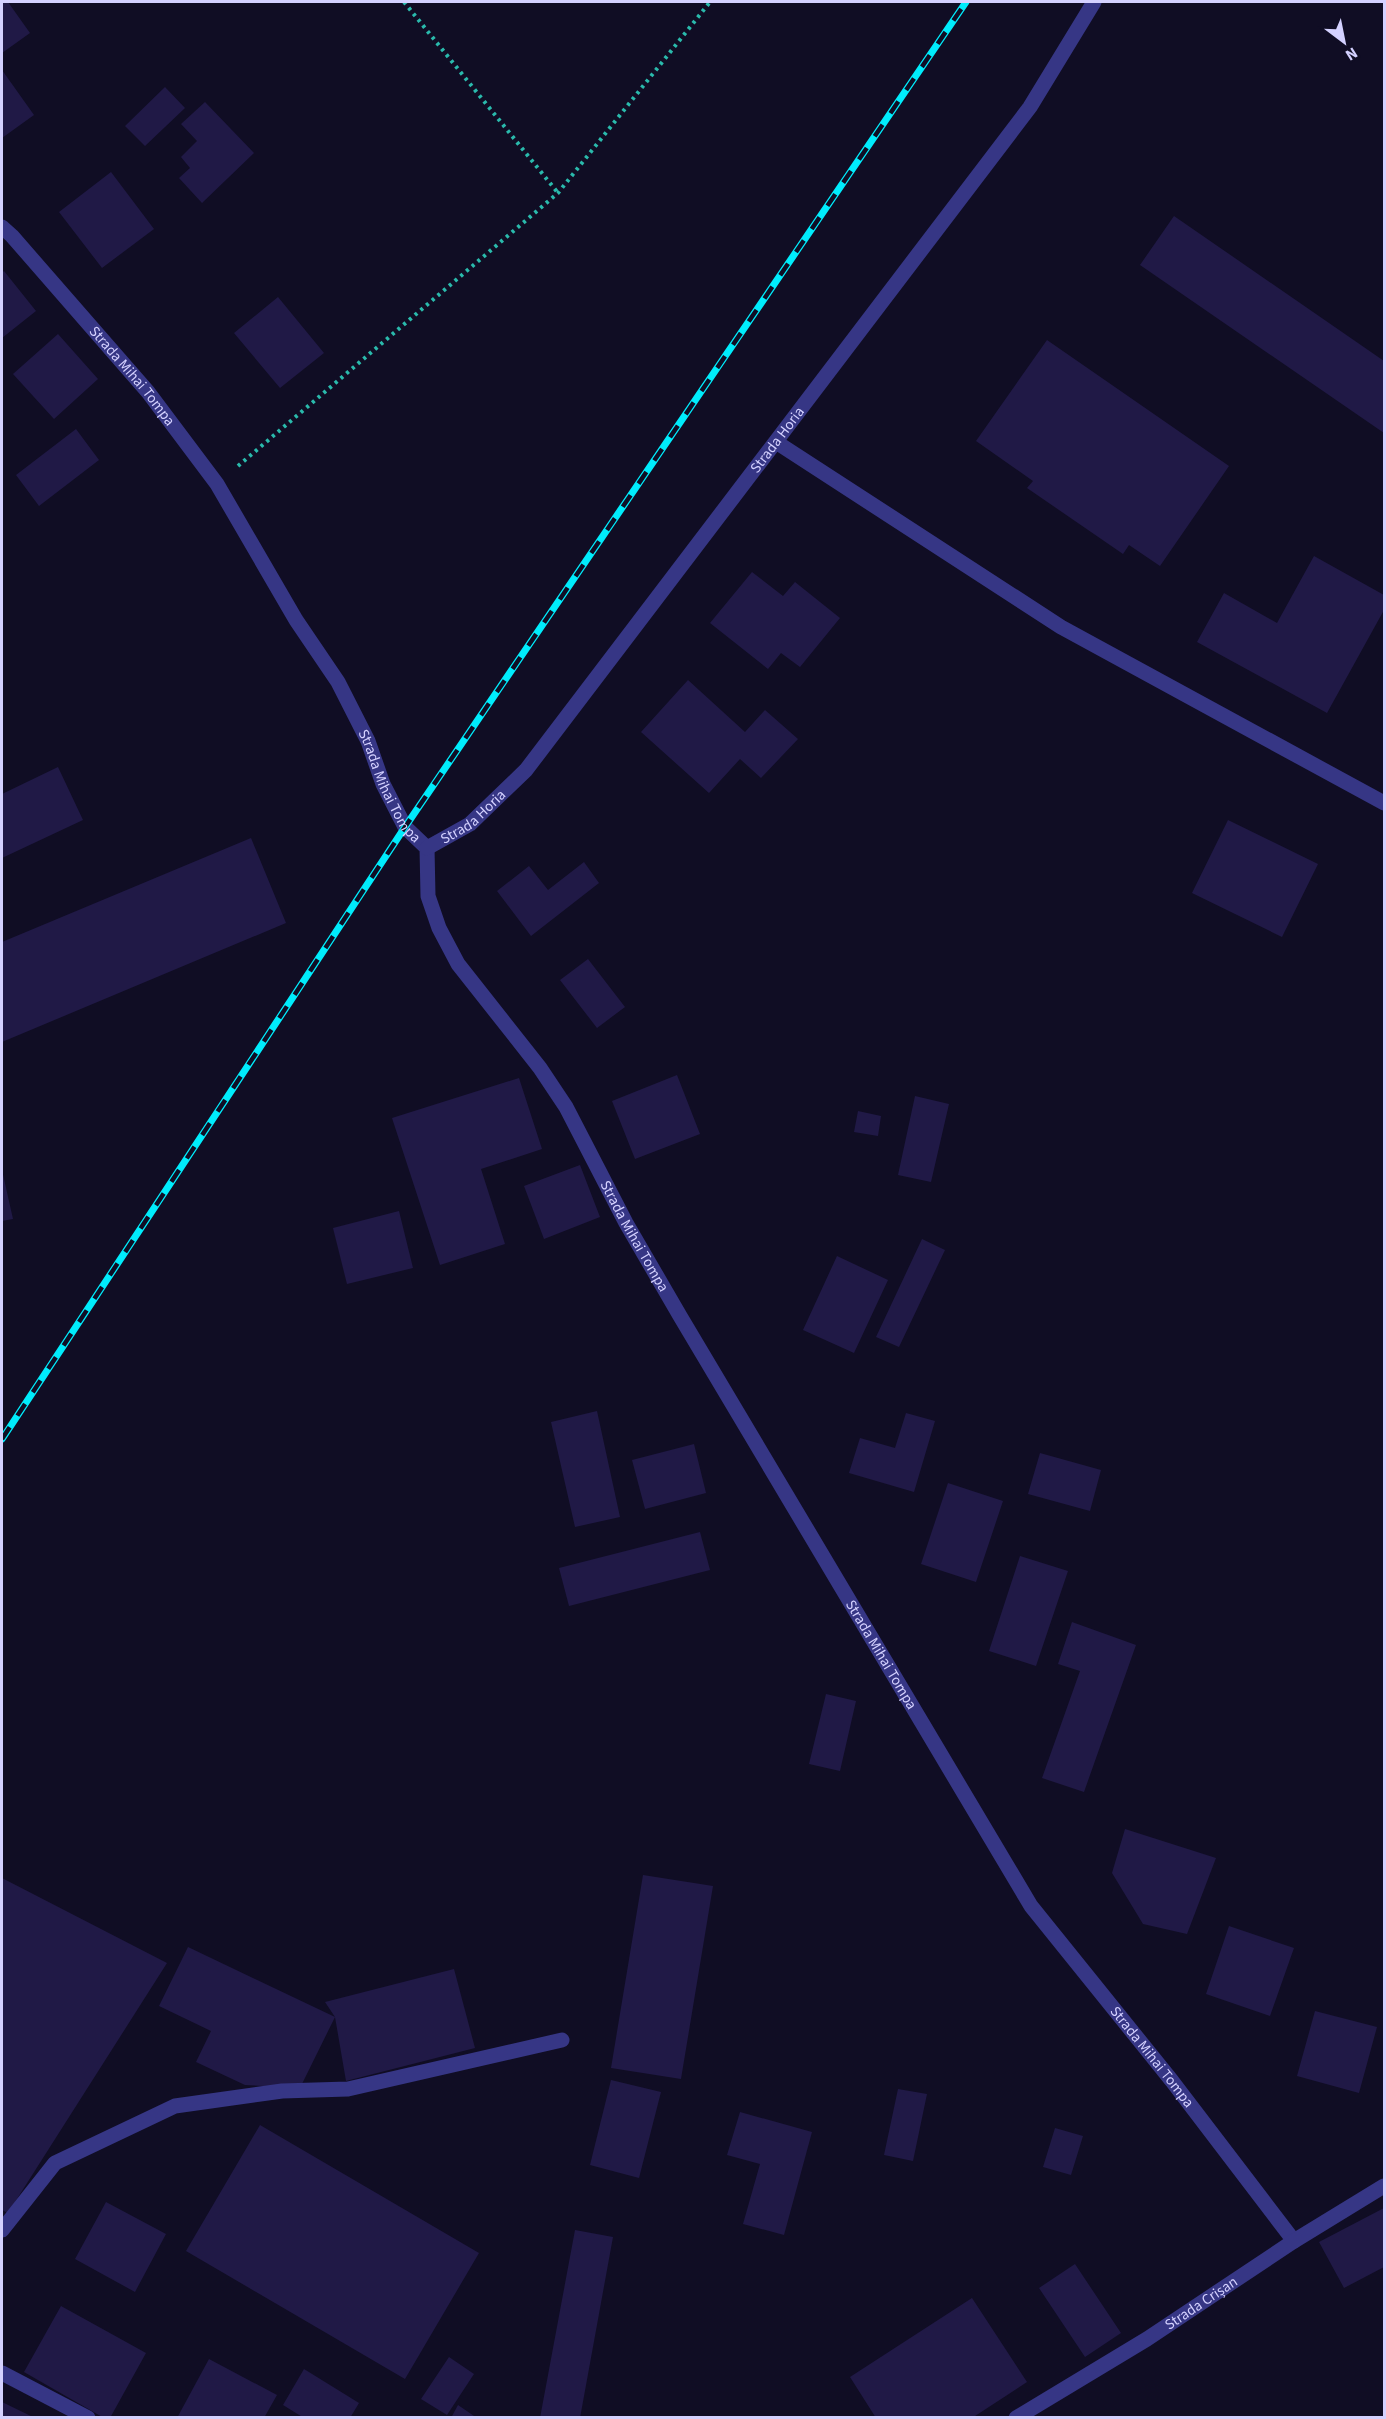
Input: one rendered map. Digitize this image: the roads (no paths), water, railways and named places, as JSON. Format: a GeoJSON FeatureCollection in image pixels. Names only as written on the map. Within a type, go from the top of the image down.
{"type":"FeatureCollection","features":[{"type":"Feature","properties":{"kind":"street","name":"Strada Horia"},"geometry":{"type":"LineString","coordinates":[[427,848],[470,824],[526,770],[1029,107],[1094,2]]}},
{"type":"Feature","properties":{"kind":"street","name":"Strada Mihai Tompa"},"geometry":{"type":"LineString","coordinates":[[2,227],[148,392],[217,484],[296,620],[338,682],[368,741],[383,784],[405,827],[427,848],[428,896],[439,928],[458,964],[540,1068],[566,1107],[626,1223],[674,1306],[1031,1906],[1172,2081],[1294,2241]]}},
{"type":"Feature","properties":{"kind":"street"},"geometry":{"type":"LineString","coordinates":[[776,442],[1061,627],[1384,803]]}},
{"type":"Feature","properties":{"kind":"street"},"geometry":{"type":"LineString","coordinates":[[2,2230],[55,2163],[175,2106],[282,2091],[348,2089],[562,2040]]}},
{"type":"Feature","properties":{"kind":"street","name":"Strada Crișan"},"geometry":{"type":"LineString","coordinates":[[1016,2418],[1147,2338],[1294,2241],[1384,2186]]}},
{"type":"Feature","properties":{"kind":"street"},"geometry":{"type":"LineString","coordinates":[[2,2373],[88,2418]]}},
{"type":"Feature","properties":{"kind":"railway"},"geometry":{"type":"LineString","coordinates":[[2,1439],[405,827],[966,2]]}}]}
